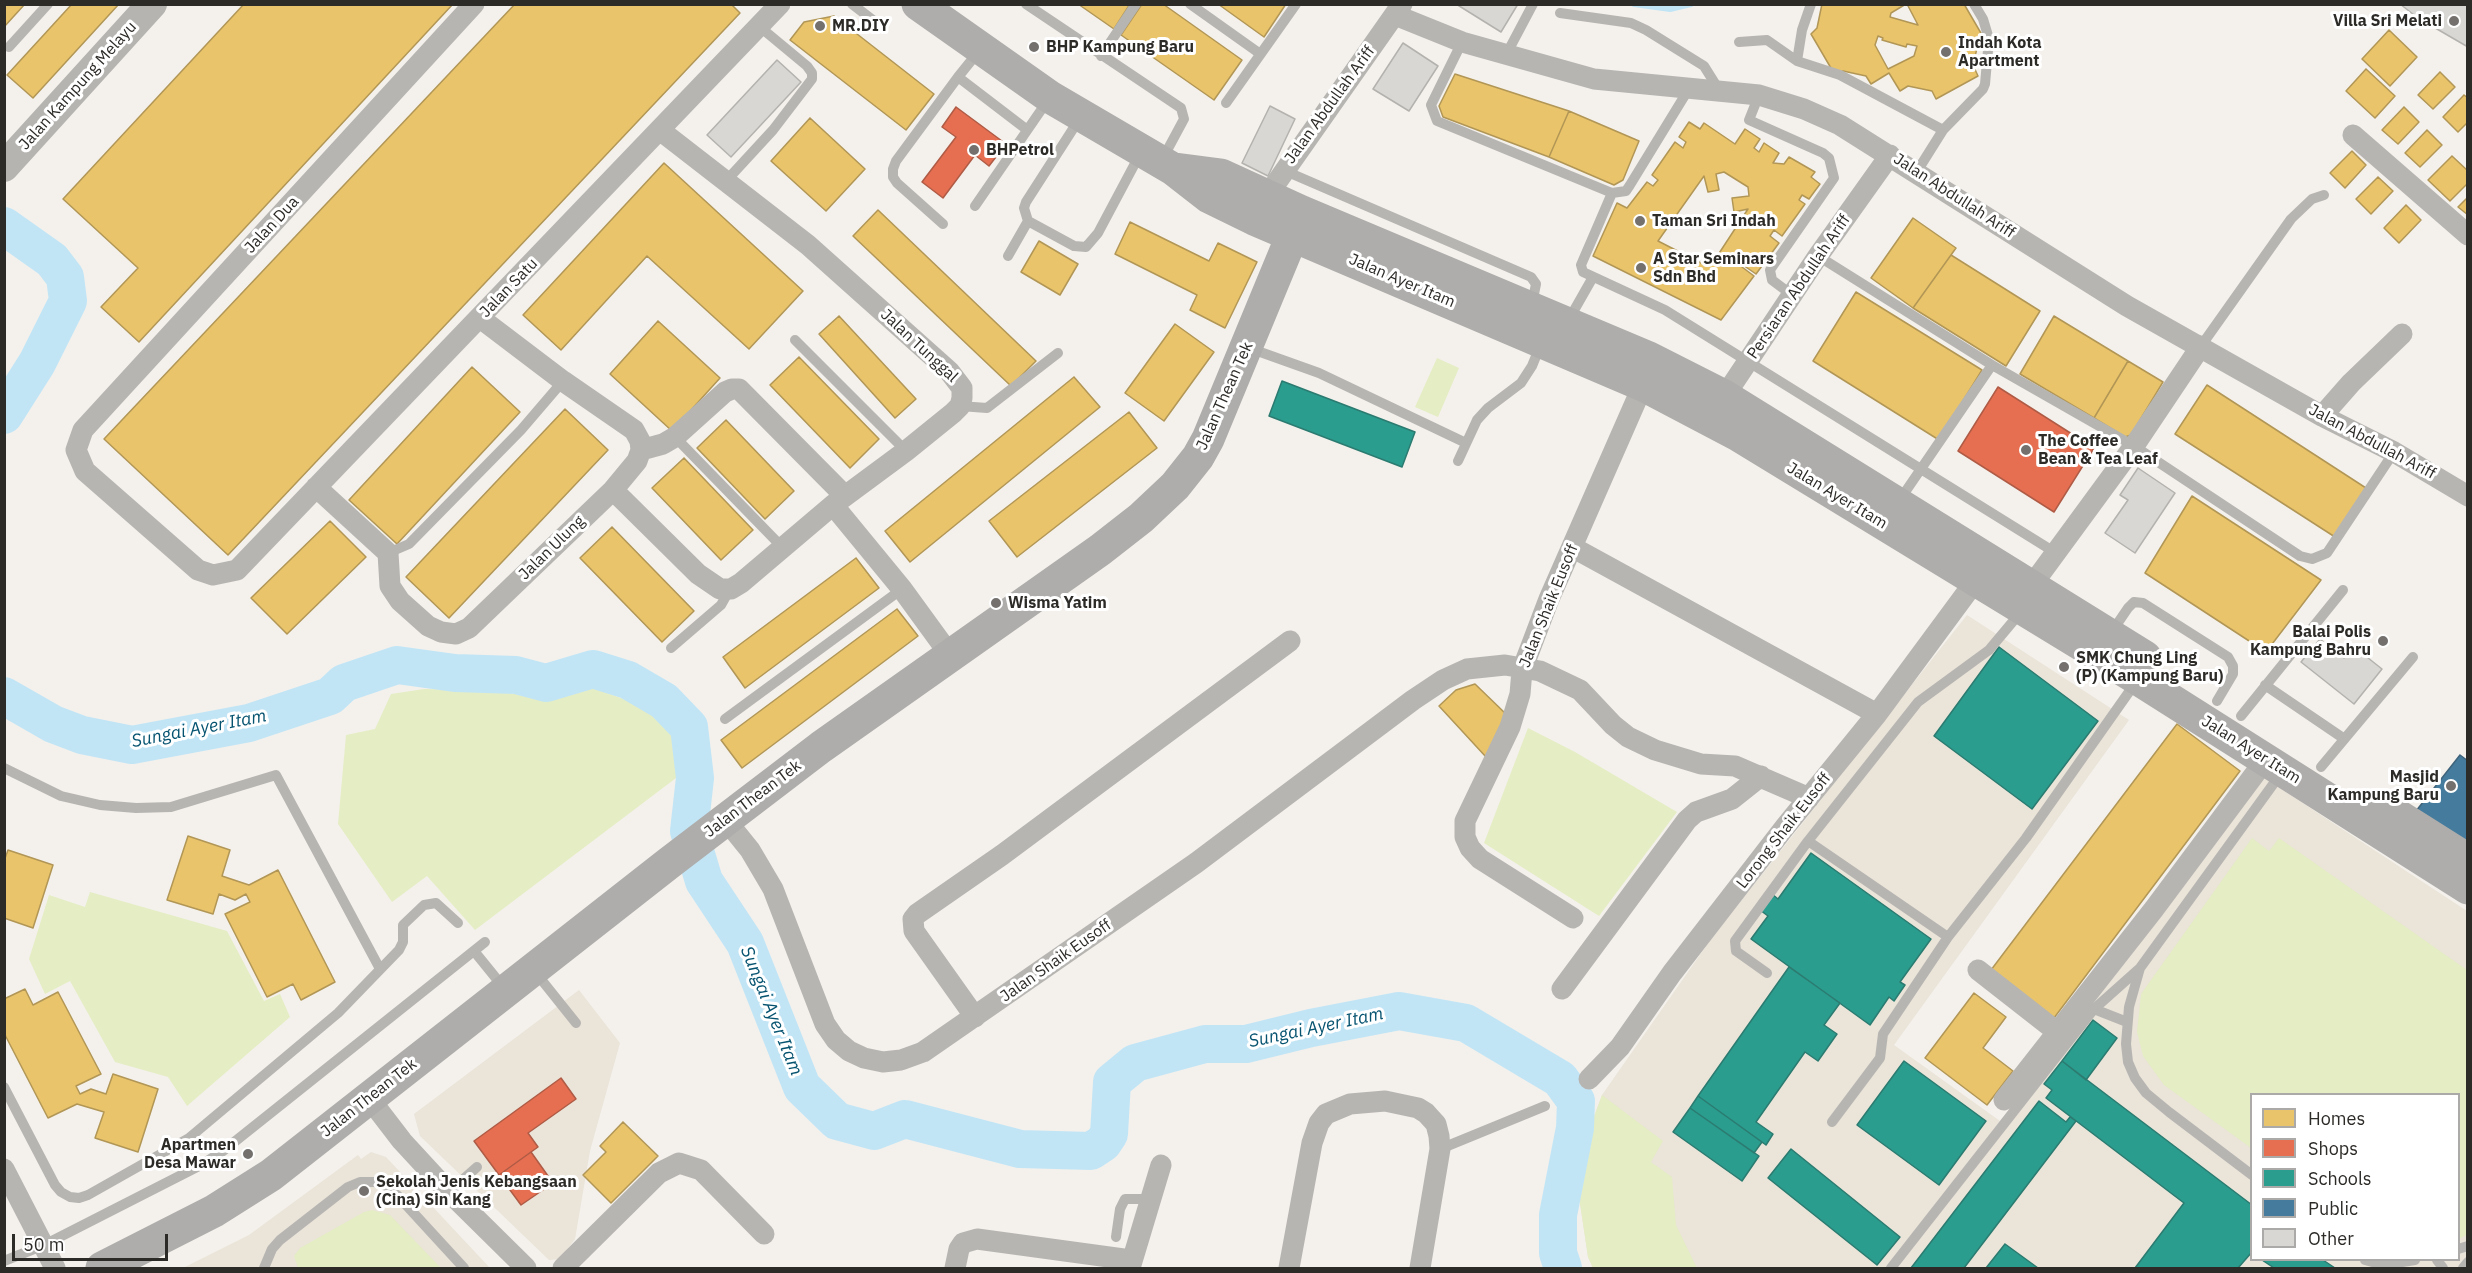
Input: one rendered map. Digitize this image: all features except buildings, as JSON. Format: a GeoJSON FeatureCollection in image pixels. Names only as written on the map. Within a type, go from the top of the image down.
{"type":"FeatureCollection","features":[{"type":"Feature","properties":{"kind":"main road","name":"Jalan Ayer Itam"},"geometry":{"type":"LineString","coordinates":[[918,4],[1050,97],[1158,160],[1209,197],[1297,223],[1555,332],[1650,358],[1718,408],[1976,580],[2027,598],[2109,635],[2468,860]]}},
{"type":"Feature","properties":{"kind":"main road","name":"Jalan Ayer Itam"},"geometry":{"type":"LineString","coordinates":[[1158,160],[1221,175],[1275,183],[1297,223]]}},
{"type":"Feature","properties":{"kind":"main road","name":"Jalan Ayer Itam"},"geometry":{"type":"LineString","coordinates":[[1297,223],[1349,215],[1478,270],[1532,309],[1555,332],[1643,385],[1718,408],[1897,504],[2138,679],[2468,888]]}},
{"type":"Feature","properties":{"kind":"main road","name":"Jalan Thean Tek"},"geometry":{"type":"LineString","coordinates":[[102,1269],[241,1195],[271,1175],[720,823],[821,747],[1100,550],[1141,518],[1175,486],[1208,440],[1297,223]]}},
{"type":"Feature","properties":{"kind":"street","name":"Jalan Kampung Melayu"},"geometry":{"type":"LineString","coordinates":[[4,167],[152,4]]}},
{"type":"Feature","properties":{"kind":"street","name":"Jalan Dua"},"geometry":{"type":"LineString","coordinates":[[237,570],[213,575],[198,570],[85,471],[76,450],[83,430],[474,4]]}},
{"type":"Feature","properties":{"kind":"street","name":"Jalan Satu"},"geometry":{"type":"LineString","coordinates":[[237,570],[661,131],[780,4]]}},
{"type":"Feature","properties":{"kind":"street","name":"Jalan Abdullah Ariff"},"geometry":{"type":"LineString","coordinates":[[1275,183],[1399,10],[1462,42],[1594,79],[1759,95],[1804,109],[1840,125],[2127,306],[2322,416],[2394,452],[2468,496]]}},
{"type":"Feature","properties":{"kind":"street","name":"Jalan Tunggal"},"geometry":{"type":"LineString","coordinates":[[661,131],[808,245],[949,370],[962,388],[960,406],[906,451],[839,500],[731,589]]}},
{"type":"Feature","properties":{"kind":"street"},"geometry":{"type":"LineString","coordinates":[[2353,135],[2468,235]]}},
{"type":"Feature","properties":{"kind":"street","name":"Persiaran Abdullah Ariff"},"geometry":{"type":"LineString","coordinates":[[1718,408],[1818,256],[1890,155]]}},
{"type":"Feature","properties":{"kind":"street"},"geometry":{"type":"LineString","coordinates":[[480,318],[563,381],[634,430],[640,441],[641,450],[663,444],[675,437],[725,392],[739,389],[839,500],[950,655]]}},
{"type":"Feature","properties":{"kind":"street"},"geometry":{"type":"LineString","coordinates":[[2322,416],[2351,383],[2402,334]]}},
{"type":"Feature","properties":{"kind":"street"},"geometry":{"type":"LineString","coordinates":[[2027,598],[2056,553],[2134,447],[2201,346]]}},
{"type":"Feature","properties":{"kind":"street","name":"Jalan Shaik Eusoff"},"geometry":{"type":"LineString","coordinates":[[1573,918],[1480,860],[1470,848],[1465,837],[1465,821],[1510,727],[1520,694],[1522,670],[1572,547],[1643,385]]}},
{"type":"Feature","properties":{"kind":"street","name":"Jalan Ulung"},"geometry":{"type":"LineString","coordinates":[[388,553],[390,586],[400,602],[428,626],[441,632],[456,634],[469,628],[613,490],[637,461],[641,450]]}},
{"type":"Feature","properties":{"kind":"street"},"geometry":{"type":"LineString","coordinates":[[316,487],[388,553]]}},
{"type":"Feature","properties":{"kind":"street"},"geometry":{"type":"LineString","coordinates":[[613,490],[698,574],[720,589],[731,589]]}},
{"type":"Feature","properties":{"kind":"street"},"geometry":{"type":"LineString","coordinates":[[1572,547],[1877,714]]}},
{"type":"Feature","properties":{"kind":"street","name":"Lorong Shaik Eusoff"},"geometry":{"type":"LineString","coordinates":[[1589,1079],[1620,1047],[1672,973],[1877,714],[1976,580]]}},
{"type":"Feature","properties":{"kind":"street"},"geometry":{"type":"LineString","coordinates":[[975,1017],[914,931],[912,919],[1290,641]]}},
{"type":"Feature","properties":{"kind":"street","name":"Jalan Shaik Eusoff"},"geometry":{"type":"LineString","coordinates":[[720,823],[750,850],[773,889],[825,1024],[836,1040],[849,1051],[864,1058],[883,1062],[902,1060],[923,1052],[1196,863],[1413,700],[1443,681],[1467,669],[1505,665],[1522,670]]}},
{"type":"Feature","properties":{"kind":"street"},"geometry":{"type":"LineString","coordinates":[[1522,670],[1540,671],[1580,690],[1613,725],[1628,737],[1655,750],[1701,764],[1735,766],[1809,798]]}},
{"type":"Feature","properties":{"kind":"street"},"geometry":{"type":"LineString","coordinates":[[2004,1100],[2154,909],[2275,764]]}},
{"type":"Feature","properties":{"kind":"street"},"geometry":{"type":"LineString","coordinates":[[1562,988],[1687,819],[1696,812],[1732,799],[1761,776]]}},
{"type":"Feature","properties":{"kind":"street"},"geometry":{"type":"LineString","coordinates":[[1978,970],[2056,1031]]}},
{"type":"Feature","properties":{"kind":"street"},"geometry":{"type":"LineString","coordinates":[[369,1098],[402,1141],[526,1269]]}},
{"type":"Feature","properties":{"kind":"street"},"geometry":{"type":"LineString","coordinates":[[1289,1269],[1312,1143],[1319,1123],[1326,1114],[1350,1104],[1385,1101],[1418,1107],[1436,1125],[1440,1149],[1420,1269]]}},
{"type":"Feature","properties":{"kind":"street"},"geometry":{"type":"LineString","coordinates":[[563,1269],[659,1173],[679,1163],[701,1170],[764,1234]]}},
{"type":"Feature","properties":{"kind":"street"},"geometry":{"type":"LineString","coordinates":[[955,1269],[959,1249],[963,1243],[977,1239],[1130,1264],[1161,1165]]}},
{"type":"Feature","properties":{"kind":"street"},"geometry":{"type":"LineString","coordinates":[[4,1169],[55,1269]]}},
{"type":"Feature","properties":{"kind":"lane"},"geometry":{"type":"LineString","coordinates":[[9,47],[48,4]]}},
{"type":"Feature","properties":{"kind":"lane"},"geometry":{"type":"LineString","coordinates":[[852,4],[874,21]]}},
{"type":"Feature","properties":{"kind":"lane"},"geometry":{"type":"LineString","coordinates":[[1026,4],[1181,108],[1184,113],[1181,125],[1158,160],[1086,247],[1074,246],[1028,221],[1024,208],[1081,116]]}},
{"type":"Feature","properties":{"kind":"lane"},"geometry":{"type":"LineString","coordinates":[[1101,56],[1136,4]]}},
{"type":"Feature","properties":{"kind":"lane"},"geometry":{"type":"LineString","coordinates":[[1190,4],[1260,53]]}},
{"type":"Feature","properties":{"kind":"lane"},"geometry":{"type":"LineString","coordinates":[[1226,103],[1296,4]]}},
{"type":"Feature","properties":{"kind":"lane"},"geometry":{"type":"LineString","coordinates":[[1797,60],[1811,4]]}},
{"type":"Feature","properties":{"kind":"lane"},"geometry":{"type":"LineString","coordinates":[[1916,173],[1943,130],[1983,89],[1985,84],[1989,39],[1983,19],[1974,4]]}},
{"type":"Feature","properties":{"kind":"lane"},"geometry":{"type":"LineString","coordinates":[[1506,55],[1533,5]]}},
{"type":"Feature","properties":{"kind":"lane"},"geometry":{"type":"LineString","coordinates":[[1560,14],[1631,23],[1646,30],[1704,66],[1719,90]]}},
{"type":"Feature","properties":{"kind":"lane"},"geometry":{"type":"LineString","coordinates":[[726,181],[773,130],[812,79],[812,73],[807,66],[760,27]]}},
{"type":"Feature","properties":{"kind":"lane"},"geometry":{"type":"LineString","coordinates":[[1739,42],[1767,40],[1797,60],[1840,75],[1943,130]]}},
{"type":"Feature","properties":{"kind":"lane"},"geometry":{"type":"LineString","coordinates":[[1462,42],[1431,105],[1437,121],[1612,193],[1626,191],[1690,87]]}},
{"type":"Feature","properties":{"kind":"lane"},"geometry":{"type":"LineString","coordinates":[[943,224],[897,183],[893,177],[893,169],[896,160],[982,48]]}},
{"type":"Feature","properties":{"kind":"lane"},"geometry":{"type":"LineString","coordinates":[[958,77],[1026,129]]}},
{"type":"Feature","properties":{"kind":"lane"},"geometry":{"type":"LineString","coordinates":[[1759,95],[1749,120],[1823,153],[1829,158],[1834,178],[1770,270],[1772,280],[1792,295]]}},
{"type":"Feature","properties":{"kind":"lane"},"geometry":{"type":"LineString","coordinates":[[975,206],[1050,97]]}},
{"type":"Feature","properties":{"kind":"lane"},"geometry":{"type":"LineString","coordinates":[[1275,183],[1349,215]]}},
{"type":"Feature","properties":{"kind":"lane"},"geometry":{"type":"LineString","coordinates":[[1612,193],[1581,265],[1583,272],[1665,310],[2056,553]]}},
{"type":"Feature","properties":{"kind":"lane"},"geometry":{"type":"LineString","coordinates":[[2201,346],[2291,219],[2312,199],[2324,195]]}},
{"type":"Feature","properties":{"kind":"lane"},"geometry":{"type":"LineString","coordinates":[[1008,256],[1028,221]]}},
{"type":"Feature","properties":{"kind":"lane"},"geometry":{"type":"LineString","coordinates":[[1818,256],[1992,365],[2134,447],[2300,556],[2312,559],[2327,554],[2394,452]]}},
{"type":"Feature","properties":{"kind":"lane"},"geometry":{"type":"LineString","coordinates":[[1458,461],[1478,420],[1488,408],[1525,378],[1593,277]]}},
{"type":"Feature","properties":{"kind":"lane"},"geometry":{"type":"LineString","coordinates":[[795,340],[906,451]]}},
{"type":"Feature","properties":{"kind":"lane"},"geometry":{"type":"LineString","coordinates":[[1246,347],[1319,373],[1466,443]]}},
{"type":"Feature","properties":{"kind":"lane"},"geometry":{"type":"LineString","coordinates":[[960,406],[987,408],[1058,353]]}},
{"type":"Feature","properties":{"kind":"lane"},"geometry":{"type":"LineString","coordinates":[[1897,504],[1992,365]]}},
{"type":"Feature","properties":{"kind":"lane"},"geometry":{"type":"LineString","coordinates":[[388,553],[409,544],[521,430],[563,381]]}},
{"type":"Feature","properties":{"kind":"lane"},"geometry":{"type":"LineString","coordinates":[[675,437],[783,548]]}},
{"type":"Feature","properties":{"kind":"lane","name":"Jalan Tunggal"},"geometry":{"type":"LineString","coordinates":[[671,648],[721,605],[731,589]]}},
{"type":"Feature","properties":{"kind":"lane"},"geometry":{"type":"LineString","coordinates":[[725,719],[902,589]]}},
{"type":"Feature","properties":{"kind":"lane"},"geometry":{"type":"LineString","coordinates":[[2229,709],[2265,685],[2343,590]]}},
{"type":"Feature","properties":{"kind":"lane"},"geometry":{"type":"LineString","coordinates":[[1767,974],[1736,951],[1734,945],[1808,841],[1918,702],[1989,650],[2027,598]]}},
{"type":"Feature","properties":{"kind":"lane"},"geometry":{"type":"LineString","coordinates":[[2109,635],[2134,602],[2143,603],[2228,657],[2233,666],[2229,709]]}},
{"type":"Feature","properties":{"kind":"lane"},"geometry":{"type":"LineString","coordinates":[[2320,767],[2413,657]]}},
{"type":"Feature","properties":{"kind":"lane"},"geometry":{"type":"LineString","coordinates":[[1832,1122],[1880,1058],[1883,1034],[1948,938],[2026,838],[2117,712],[2138,679]]}},
{"type":"Feature","properties":{"kind":"lane"},"geometry":{"type":"LineString","coordinates":[[2265,685],[2343,738]]}},
{"type":"Feature","properties":{"kind":"lane"},"geometry":{"type":"LineString","coordinates":[[1891,1269],[2094,1009],[2140,968],[2275,764]]}},
{"type":"Feature","properties":{"kind":"lane"},"geometry":{"type":"LineString","coordinates":[[4,768],[61,796],[100,806],[136,808],[171,807],[276,775],[380,969]]}},
{"type":"Feature","properties":{"kind":"lane"},"geometry":{"type":"LineString","coordinates":[[1808,841],[1948,938]]}},
{"type":"Feature","properties":{"kind":"lane"},"geometry":{"type":"LineString","coordinates":[[4,1087],[55,1185],[70,1197],[88,1195],[189,1138],[339,1013],[402,947],[403,925],[424,905],[436,903],[458,923]]}},
{"type":"Feature","properties":{"kind":"lane"},"geometry":{"type":"LineString","coordinates":[[4,1261],[44,1245],[201,1165],[223,1151],[485,942]]}},
{"type":"Feature","properties":{"kind":"lane"},"geometry":{"type":"LineString","coordinates":[[474,951],[507,992]]}},
{"type":"Feature","properties":{"kind":"lane"},"geometry":{"type":"LineString","coordinates":[[2140,968],[2127,1022],[2128,1062],[2135,1078],[2146,1093],[2250,1173]]}},
{"type":"Feature","properties":{"kind":"lane"},"geometry":{"type":"LineString","coordinates":[[533,971],[576,1023]]}},
{"type":"Feature","properties":{"kind":"lane"},"geometry":{"type":"LineString","coordinates":[[2094,1009],[2127,1022]]}},
{"type":"Feature","properties":{"kind":"lane"},"geometry":{"type":"LineString","coordinates":[[1440,1149],[1545,1106]]}},
{"type":"Feature","properties":{"kind":"lane"},"geometry":{"type":"LineString","coordinates":[[449,1192],[477,1167]]}},
{"type":"Feature","properties":{"kind":"lane"},"geometry":{"type":"LineString","coordinates":[[264,1269],[272,1249],[280,1240],[348,1187],[360,1182],[375,1182],[386,1186],[396,1195],[464,1269]]}},
{"type":"Feature","properties":{"kind":"lane"},"geometry":{"type":"LineString","coordinates":[[1116,1237],[1120,1209],[1125,1199],[1152,1199]]}},
{"type":"Feature","properties":{"kind":"lane"},"geometry":{"type":"LineString","coordinates":[[2370,1261],[2383,1264],[2407,1261]]}},
{"type":"Feature","properties":{"kind":"lane"},"geometry":{"type":"LineString","coordinates":[[2463,1269],[2468,1262]]}},
{"type":"Feature","properties":{"kind":"shaded area"},"geometry":{"type":"Polygon","coordinates":[[[1967,615],[2129,720],[1894,1045],[2000,1121],[2263,777],[2467,911],[2467,1268],[1593,1268],[1588,1257],[1579,1197],[1586,1138],[1602,1095],[1711,939],[1967,615]]]}},
{"type":"Feature","properties":{"kind":"shaded area"},"geometry":{"type":"Polygon","coordinates":[[[579,990],[620,1043],[590,1151],[575,1239],[560,1259],[549,1260],[420,1136],[414,1114],[579,990]]]}},
{"type":"Feature","properties":{"kind":"shaded area","name":"Sekolah Jenis Kebangsaan (Cina) Sin Kang"},"geometry":{"type":"Polygon","coordinates":[[[371,1152],[386,1157],[490,1268],[183,1268],[249,1235],[358,1155],[361,1159],[371,1152]]]}},
{"type":"Feature","properties":{"kind":"green space"},"geometry":{"type":"Polygon","coordinates":[[[1437,358],[1459,368],[1438,417],[1415,407],[1437,358]]]}},
{"type":"Feature","properties":{"kind":"green space"},"geometry":{"type":"Polygon","coordinates":[[[589,686],[626,700],[648,712],[675,735],[680,775],[475,930],[427,876],[392,902],[338,824],[346,735],[375,729],[391,694],[424,689],[497,690],[548,701],[589,686]]]}},
{"type":"Feature","properties":{"kind":"green space"},"geometry":{"type":"Polygon","coordinates":[[[1528,728],[1575,752],[1677,812],[1599,916],[1484,843],[1528,728]]]}},
{"type":"Feature","properties":{"kind":"green space"},"geometry":{"type":"Polygon","coordinates":[[[2252,838],[2269,851],[2279,838],[2467,970],[2468,1234],[2460,1238],[2460,1093],[2250,1093],[2250,1147],[2164,1085],[2143,1056],[2137,1032],[2141,994],[2252,838]]]}},
{"type":"Feature","properties":{"kind":"green space"},"geometry":{"type":"Polygon","coordinates":[[[90,892],[227,931],[264,1001],[280,994],[290,1017],[187,1106],[168,1077],[115,1062],[70,981],[45,994],[29,959],[49,895],[85,907],[90,892]]]}},
{"type":"Feature","properties":{"kind":"green space"},"geometry":{"type":"Polygon","coordinates":[[[1602,1095],[1663,1141],[1651,1162],[1672,1177],[1676,1225],[1697,1268],[1593,1268],[1588,1257],[1579,1197],[1586,1138],[1602,1095]]]}},
{"type":"Feature","properties":{"kind":"green space"},"geometry":{"type":"Polygon","coordinates":[[[372,1210],[390,1215],[441,1268],[298,1268],[294,1256],[300,1248],[364,1212],[372,1210]]]}},
{"type":"Feature","properties":{"kind":"waterway"},"geometry":{"type":"LineString","coordinates":[[1634,4],[1670,9],[1691,4]]}},
{"type":"Feature","properties":{"kind":"waterway","name":"Sungai Ayer Itam"},"geometry":{"type":"LineString","coordinates":[[4,226],[52,260],[65,277],[68,301],[37,363],[4,415]]}},
{"type":"Feature","properties":{"kind":"waterway","name":"Sungai Ayer Itam"},"geometry":{"type":"LineString","coordinates":[[4,696],[53,724],[82,735],[132,745],[249,723],[330,696],[344,683],[397,665],[455,673],[516,675],[546,683],[593,669],[628,680],[664,701],[689,727],[695,778],[689,831],[704,881],[745,943],[802,1087],[837,1121],[874,1131],[905,1119],[1020,1149],[1091,1151],[1103,1143],[1109,1134],[1112,1082],[1135,1063],[1205,1044],[1246,1044],[1311,1028],[1399,1011],[1466,1023],[1560,1079],[1576,1101],[1575,1128],[1558,1215],[1558,1253],[1563,1268]]}},
{"type":"Feature","properties":{"kind":"place","name":"Villa Sri Melati"},"geometry":{"type":"Point","coordinates":[2454,21]}},
{"type":"Feature","properties":{"kind":"place","name":"MR.DIY"},"geometry":{"type":"Point","coordinates":[820,26]}},
{"type":"Feature","properties":{"kind":"place","name":"BHP Kampung Baru"},"geometry":{"type":"Point","coordinates":[1034,47]}},
{"type":"Feature","properties":{"kind":"place","name":"Indah Kota Apartment"},"geometry":{"type":"Point","coordinates":[1946,52]}},
{"type":"Feature","properties":{"kind":"place","name":"BHPetrol"},"geometry":{"type":"Point","coordinates":[974,150]}},
{"type":"Feature","properties":{"kind":"place","name":"Taman Sri Indah"},"geometry":{"type":"Point","coordinates":[1640,221]}},
{"type":"Feature","properties":{"kind":"place","name":"A Star Seminars Sdn Bhd"},"geometry":{"type":"Point","coordinates":[1641,268]}},
{"type":"Feature","properties":{"kind":"place","name":"The Coffee Bean & Tea Leaf"},"geometry":{"type":"Point","coordinates":[2026,450]}},
{"type":"Feature","properties":{"kind":"place","name":"Wisma Yatim"},"geometry":{"type":"Point","coordinates":[996,603]}},
{"type":"Feature","properties":{"kind":"place","name":"Balai Polis Kampung Bahru"},"geometry":{"type":"Point","coordinates":[2383,641]}},
{"type":"Feature","properties":{"kind":"place","name":"SMK Chung Ling (P) (Kampung Baru)"},"geometry":{"type":"Point","coordinates":[2064,667]}},
{"type":"Feature","properties":{"kind":"place","name":"Masjid Kampung Baru"},"geometry":{"type":"Point","coordinates":[2451,786]}},
{"type":"Feature","properties":{"kind":"place","name":"Apartmen Desa Mawar"},"geometry":{"type":"Point","coordinates":[248,1154]}},
{"type":"Feature","properties":{"kind":"place","name":"Sekolah Jenis Kebangsaan (Cina) Sin Kang"},"geometry":{"type":"Point","coordinates":[364,1191]}}]}
